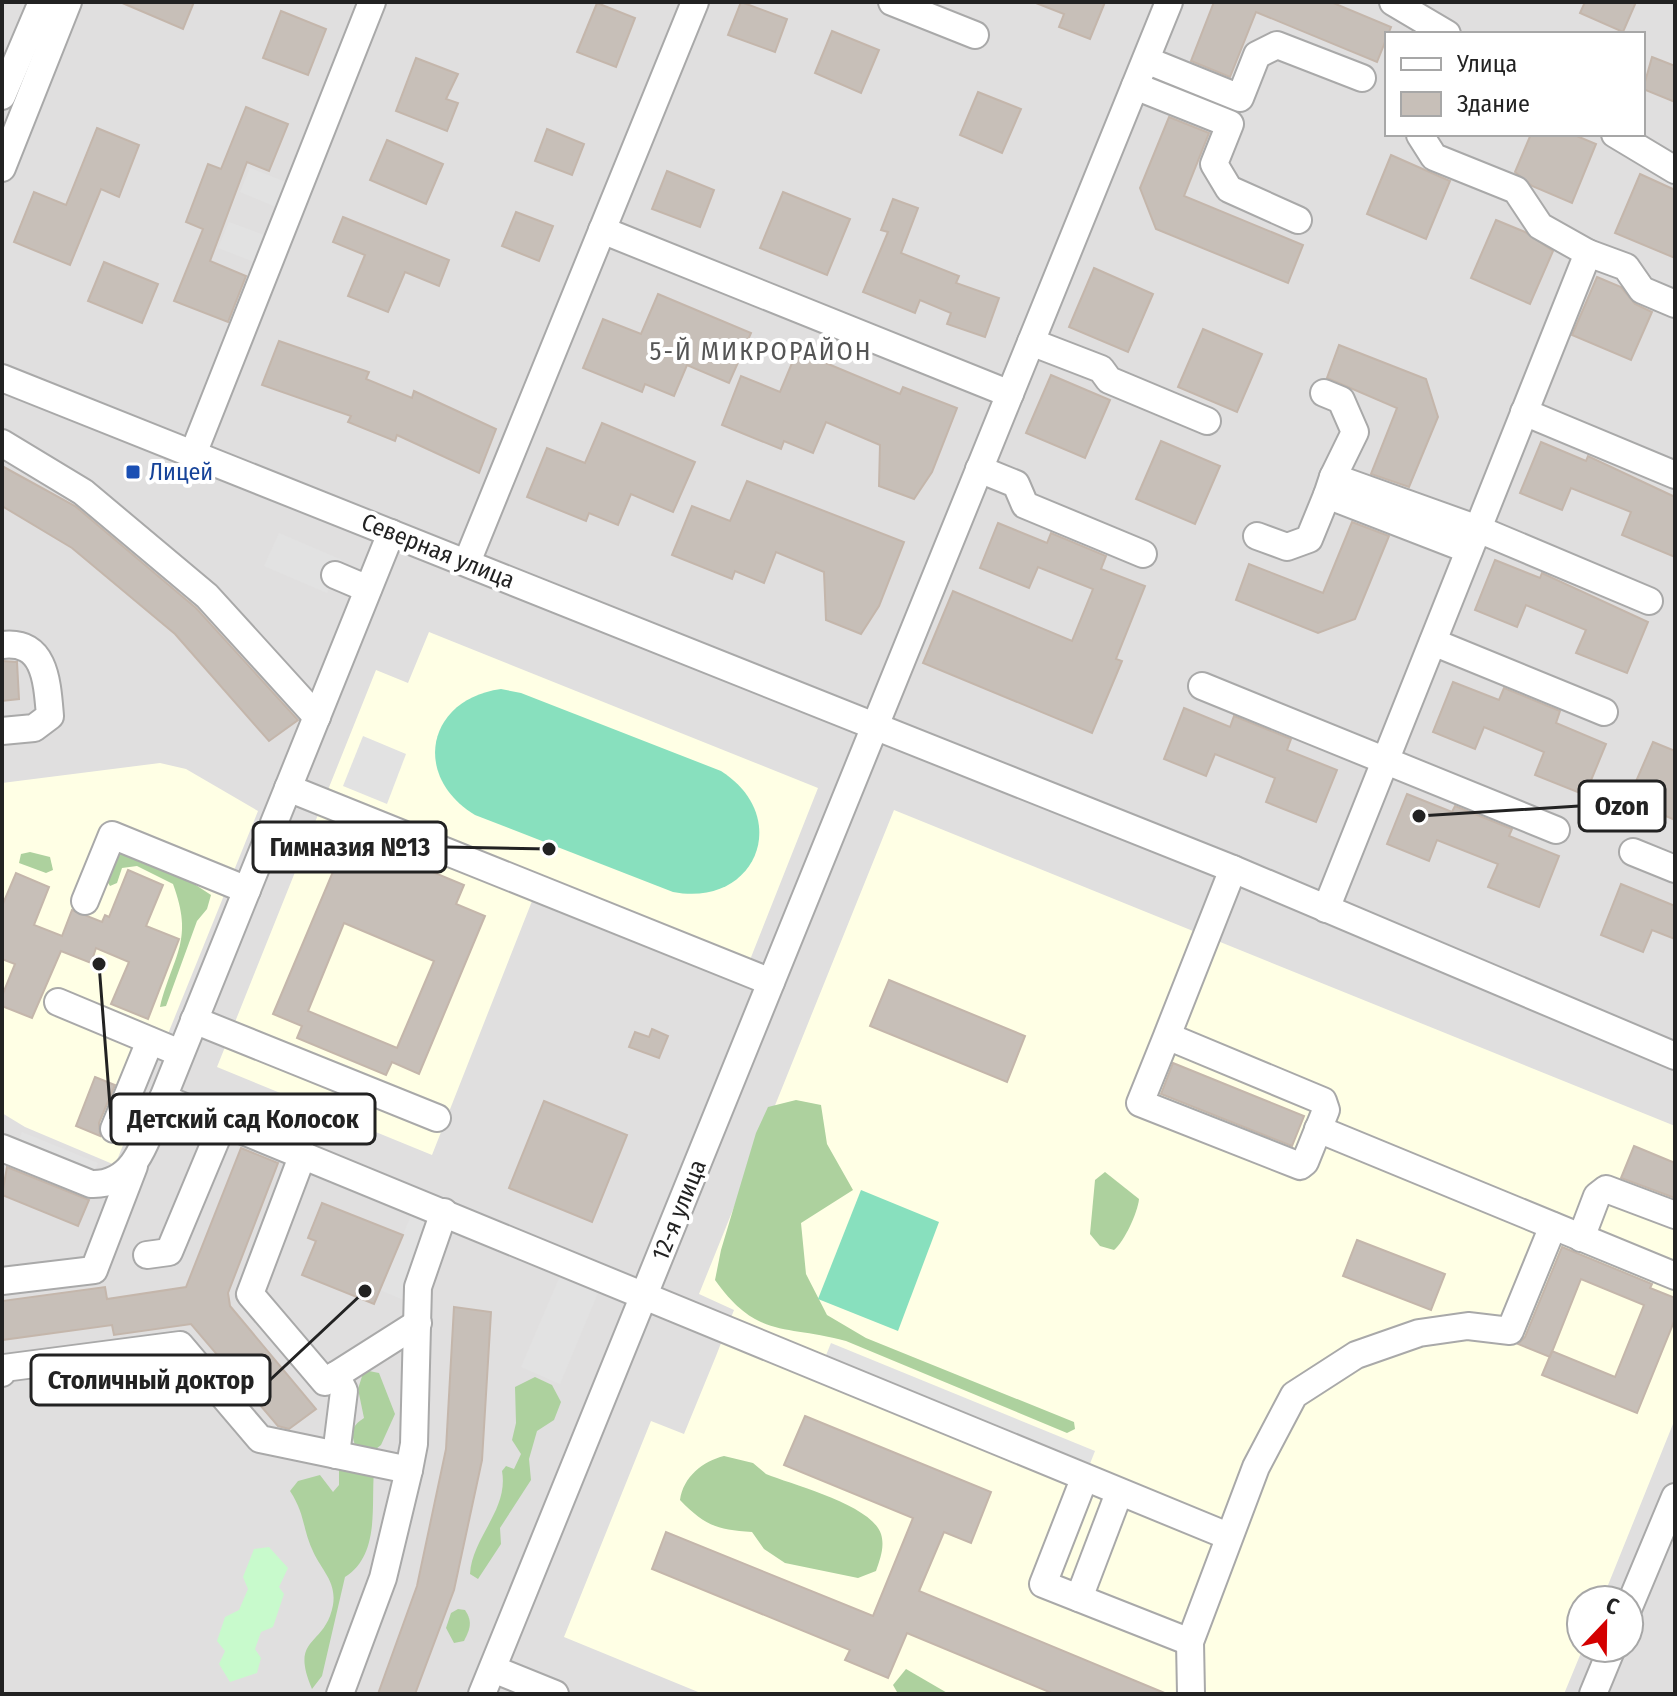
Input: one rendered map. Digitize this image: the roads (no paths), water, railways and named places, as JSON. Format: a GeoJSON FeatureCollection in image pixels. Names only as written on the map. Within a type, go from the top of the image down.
{"type":"FeatureCollection","features":[{"type":"Feature","properties":{"kind":"street"},"geometry":{"type":"LineString","coordinates":[[2,96],[42,2]]}},
{"type":"Feature","properties":{"kind":"street"},"geometry":{"type":"LineString","coordinates":[[2,168],[68,2]]}},
{"type":"Feature","properties":{"kind":"street"},"geometry":{"type":"LineString","coordinates":[[467,562],[695,2]]}},
{"type":"Feature","properties":{"kind":"street"},"geometry":{"type":"LineString","coordinates":[[892,2],[975,35]]}},
{"type":"Feature","properties":{"kind":"street","name":"12-я улица"},"geometry":{"type":"LineString","coordinates":[[482,1694],[1169,2]]}},
{"type":"Feature","properties":{"kind":"street"},"geometry":{"type":"LineString","coordinates":[[1393,2],[1444,32]]}},
{"type":"Feature","properties":{"kind":"street"},"geometry":{"type":"LineString","coordinates":[[193,454],[365,4]]}},
{"type":"Feature","properties":{"kind":"street"},"geometry":{"type":"LineString","coordinates":[[1298,220],[1229,189],[1214,164],[1257,55],[1277,45],[1362,78]]}},
{"type":"Feature","properties":{"kind":"street"},"geometry":{"type":"LineString","coordinates":[[1146,60],[1240,98]]}},
{"type":"Feature","properties":{"kind":"street"},"geometry":{"type":"LineString","coordinates":[[1135,86],[1230,124]]}},
{"type":"Feature","properties":{"kind":"street"},"geometry":{"type":"LineString","coordinates":[[1421,136],[1434,157],[1516,190],[1540,226],[1588,253],[1626,267],[1642,290],[1675,304]]}},
{"type":"Feature","properties":{"kind":"street"},"geometry":{"type":"LineString","coordinates":[[1618,136],[1675,170]]}},
{"type":"Feature","properties":{"kind":"street"},"geometry":{"type":"LineString","coordinates":[[602,230],[1010,394]]}},
{"type":"Feature","properties":{"kind":"street"},"geometry":{"type":"LineString","coordinates":[[1326,909],[1588,253]]}},
{"type":"Feature","properties":{"kind":"street"},"geometry":{"type":"LineString","coordinates":[[1031,342],[1101,369],[1109,380],[1207,421]]}},
{"type":"Feature","properties":{"kind":"street","name":"Северная улица"},"geometry":{"type":"LineString","coordinates":[[2,378],[1233,869],[1675,1056]]}},
{"type":"Feature","properties":{"kind":"street"},"geometry":{"type":"LineString","coordinates":[[1257,536],[1287,547],[1309,539],[1355,432],[1341,400],[1324,393]]}},
{"type":"Feature","properties":{"kind":"street"},"geometry":{"type":"LineString","coordinates":[[1524,412],[1675,475]]}},
{"type":"Feature","properties":{"kind":"street"},"geometry":{"type":"LineString","coordinates":[[2,443],[83,492],[207,596],[317,717]]}},
{"type":"Feature","properties":{"kind":"street"},"geometry":{"type":"LineString","coordinates":[[979,469],[1016,484],[1025,505],[1143,554]]}},
{"type":"Feature","properties":{"kind":"street"},"geometry":{"type":"LineString","coordinates":[[1330,486],[1649,601]]}},
{"type":"Feature","properties":{"kind":"street"},"geometry":{"type":"LineString","coordinates":[[2,1281],[94,1270],[136,1159],[391,533]]}},
{"type":"Feature","properties":{"kind":"street"},"geometry":{"type":"LineString","coordinates":[[335,575],[368,589]]}},
{"type":"Feature","properties":{"kind":"street"},"geometry":{"type":"LineString","coordinates":[[1433,642],[1604,712]]}},
{"type":"Feature","properties":{"kind":"street"},"geometry":{"type":"LineString","coordinates":[[2,645],[20,643],[32,649],[39,659],[50,716],[34,728],[2,731]]}},
{"type":"Feature","properties":{"kind":"street"},"geometry":{"type":"LineString","coordinates":[[1202,686],[1556,830]]}},
{"type":"Feature","properties":{"kind":"street"},"geometry":{"type":"LineString","coordinates":[[288,788],[350,801],[771,982]]}},
{"type":"Feature","properties":{"kind":"street"},"geometry":{"type":"LineString","coordinates":[[85,901],[112,835],[247,890]]}},
{"type":"Feature","properties":{"kind":"street"},"geometry":{"type":"LineString","coordinates":[[1633,852],[1675,869]]}},
{"type":"Feature","properties":{"kind":"street"},"geometry":{"type":"LineString","coordinates":[[1167,1036],[1316,1095],[1323,1101],[1326,1110],[1305,1162],[1300,1166],[1140,1103],[1233,869]]}},
{"type":"Feature","properties":{"kind":"street"},"geometry":{"type":"LineString","coordinates":[[58,1002],[180,1053]]}},
{"type":"Feature","properties":{"kind":"street"},"geometry":{"type":"LineString","coordinates":[[194,1020],[437,1118]]}},
{"type":"Feature","properties":{"kind":"street"},"geometry":{"type":"LineString","coordinates":[[114,1129],[150,1041]]}},
{"type":"Feature","properties":{"kind":"street"},"geometry":{"type":"LineString","coordinates":[[163,1098],[444,1212],[575,1275],[644,1295],[1228,1536]]}},
{"type":"Feature","properties":{"kind":"street"},"geometry":{"type":"LineString","coordinates":[[147,1255],[169,1252],[223,1123]]}},
{"type":"Feature","properties":{"kind":"street"},"geometry":{"type":"LineString","coordinates":[[1318,1129],[1675,1276]]}},
{"type":"Feature","properties":{"kind":"street"},"geometry":{"type":"LineString","coordinates":[[2,1148],[91,1184],[106,1185],[120,1180],[136,1159]]}},
{"type":"Feature","properties":{"kind":"street"},"geometry":{"type":"LineString","coordinates":[[303,1154],[250,1294],[325,1382],[418,1323]]}},
{"type":"Feature","properties":{"kind":"street"},"geometry":{"type":"LineString","coordinates":[[1581,1238],[1597,1196],[1606,1189],[1675,1215]]}},
{"type":"Feature","properties":{"kind":"street"},"geometry":{"type":"LineString","coordinates":[[340,1694],[383,1578],[409,1470],[414,1444],[418,1287],[444,1212]]}},
{"type":"Feature","properties":{"kind":"street"},"geometry":{"type":"LineString","coordinates":[[1191,1694],[1190,1642],[1256,1467],[1294,1395],[1356,1355],[1419,1333],[1468,1326],[1510,1331],[1553,1226]]}},
{"type":"Feature","properties":{"kind":"street"},"geometry":{"type":"LineString","coordinates":[[2,1373],[4,1368],[180,1345],[260,1439],[409,1470]]}},
{"type":"Feature","properties":{"kind":"street"},"geometry":{"type":"LineString","coordinates":[[336,1375],[344,1391],[336,1455]]}},
{"type":"Feature","properties":{"kind":"street"},"geometry":{"type":"LineString","coordinates":[[1084,1479],[1043,1584],[1190,1642]]}},
{"type":"Feature","properties":{"kind":"street"},"geometry":{"type":"LineString","coordinates":[[1079,1598],[1119,1493]]}},
{"type":"Feature","properties":{"kind":"street"},"geometry":{"type":"LineString","coordinates":[[1639,1584],[1675,1497]]}},
{"type":"Feature","properties":{"kind":"street"},"geometry":{"type":"LineString","coordinates":[[1593,1694],[1605,1664]]}},
{"type":"Feature","properties":{"kind":"street"},"geometry":{"type":"LineString","coordinates":[[493,1669],[555,1694]]}},
{"type":"Feature","properties":{"kind":"place","name":"Лицей"},"geometry":{"type":"Point","coordinates":[133,472]}},
{"type":"Feature","properties":{"kind":"place","name":"Ozon"},"geometry":{"type":"Point","coordinates":[1419,816]}},
{"type":"Feature","properties":{"kind":"place","name":"Гимназия №13"},"geometry":{"type":"Point","coordinates":[549,849]}},
{"type":"Feature","properties":{"kind":"place","name":"Детский сад Колосок"},"geometry":{"type":"Point","coordinates":[99,964]}},
{"type":"Feature","properties":{"kind":"place","name":"Столичный доктор"},"geometry":{"type":"Point","coordinates":[365,1291]}},
{"type":"Feature","properties":{"kind":"district","name":"5-Й МИКРОРАЙОН"},"geometry":{"type":"Point","coordinates":[761,351]}}]}
